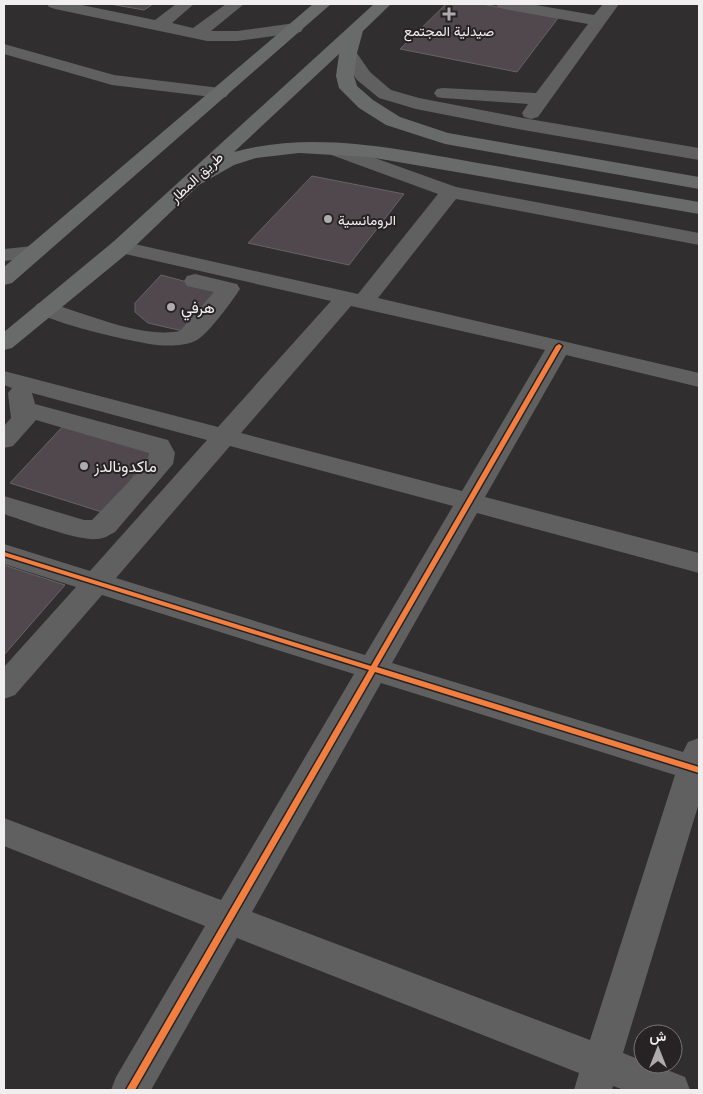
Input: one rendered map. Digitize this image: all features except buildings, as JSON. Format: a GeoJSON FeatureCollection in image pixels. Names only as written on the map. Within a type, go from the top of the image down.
{"type":"FeatureCollection","features":[{"type":"Feature","properties":{"kind":"main road"},"geometry":{"type":"LineString","coordinates":[[4,278],[323,4]]}},
{"type":"Feature","properties":{"kind":"main road","name":"طريق المطار"},"geometry":{"type":"LineString","coordinates":[[4,343],[121,247],[382,4]]}},
{"type":"Feature","properties":{"kind":"main road"},"geometry":{"type":"LineString","coordinates":[[356,28],[348,53],[346,76],[348,88],[366,104],[393,121],[445,138],[699,183]]}},
{"type":"Feature","properties":{"kind":"main road"},"geometry":{"type":"LineString","coordinates":[[192,181],[231,160],[258,152],[333,149],[414,158],[699,208]]}},
{"type":"Feature","properties":{"kind":"street"},"geometry":{"type":"LineString","coordinates":[[56,4],[196,34],[222,37],[295,28]]}},
{"type":"Feature","properties":{"kind":"street"},"geometry":{"type":"LineString","coordinates":[[158,26],[186,4]]}},
{"type":"Feature","properties":{"kind":"street"},"geometry":{"type":"LineString","coordinates":[[196,34],[236,4]]}},
{"type":"Feature","properties":{"kind":"street"},"geometry":{"type":"LineString","coordinates":[[504,4],[599,21]]}},
{"type":"Feature","properties":{"kind":"street"},"geometry":{"type":"LineString","coordinates":[[523,124],[611,4]]}},
{"type":"Feature","properties":{"kind":"street"},"geometry":{"type":"LineString","coordinates":[[4,49],[128,83],[220,92]]}},
{"type":"Feature","properties":{"kind":"street"},"geometry":{"type":"LineString","coordinates":[[348,53],[363,76],[385,94],[416,103],[523,124],[699,154]]}},
{"type":"Feature","properties":{"kind":"street"},"geometry":{"type":"LineString","coordinates":[[363,76],[430,91],[485,97],[541,99]]}},
{"type":"Feature","properties":{"kind":"street"},"geometry":{"type":"LineString","coordinates":[[333,149],[451,192],[699,239]]}},
{"type":"Feature","properties":{"kind":"street"},"geometry":{"type":"LineString","coordinates":[[4,686],[225,436],[355,300],[451,192]]}},
{"type":"Feature","properties":{"kind":"street"},"geometry":{"type":"LineString","coordinates":[[121,247],[559,346],[699,380]]}},
{"type":"Feature","properties":{"kind":"street"},"geometry":{"type":"LineString","coordinates":[[4,255],[34,252]]}},
{"type":"Feature","properties":{"kind":"street"},"geometry":{"type":"LineString","coordinates":[[45,310],[158,339],[170,340],[189,335],[229,289],[184,278],[177,273],[173,259]]}},
{"type":"Feature","properties":{"kind":"street"},"geometry":{"type":"LineString","coordinates":[[130,1090],[559,346]]}},
{"type":"Feature","properties":{"kind":"street"},"geometry":{"type":"LineString","coordinates":[[11,380],[699,562]]}},
{"type":"Feature","properties":{"kind":"street"},"geometry":{"type":"LineString","coordinates":[[4,440],[24,420],[24,409],[11,380]]}},
{"type":"Feature","properties":{"kind":"street"},"geometry":{"type":"LineString","coordinates":[[4,505],[83,530],[97,530],[105,526],[160,464],[162,453],[159,446],[24,409]]}},
{"type":"Feature","properties":{"kind":"street"},"geometry":{"type":"LineString","coordinates":[[4,554],[373,669],[697,763],[597,1077]]}},
{"type":"Feature","properties":{"kind":"street"},"geometry":{"type":"LineString","coordinates":[[4,832],[229,919],[597,1077],[671,1090]]}},
{"type":"Feature","properties":{"kind":"cycle path"},"geometry":{"type":"LineString","coordinates":[[130,1090],[559,346]]}},
{"type":"Feature","properties":{"kind":"cycle path"},"geometry":{"type":"LineString","coordinates":[[4,554],[699,770]]}},
{"type":"Feature","properties":{"kind":"place","name":"صيدلية المجتمع"},"geometry":{"type":"Point","coordinates":[449,14]}},
{"type":"Feature","properties":{"kind":"place","name":"الرومانسية"},"geometry":{"type":"Point","coordinates":[328,219]}},
{"type":"Feature","properties":{"kind":"place","name":"هرفي"},"geometry":{"type":"Point","coordinates":[171,307]}},
{"type":"Feature","properties":{"kind":"place","name":"ماكدونالدز"},"geometry":{"type":"Point","coordinates":[84,466]}}]}
